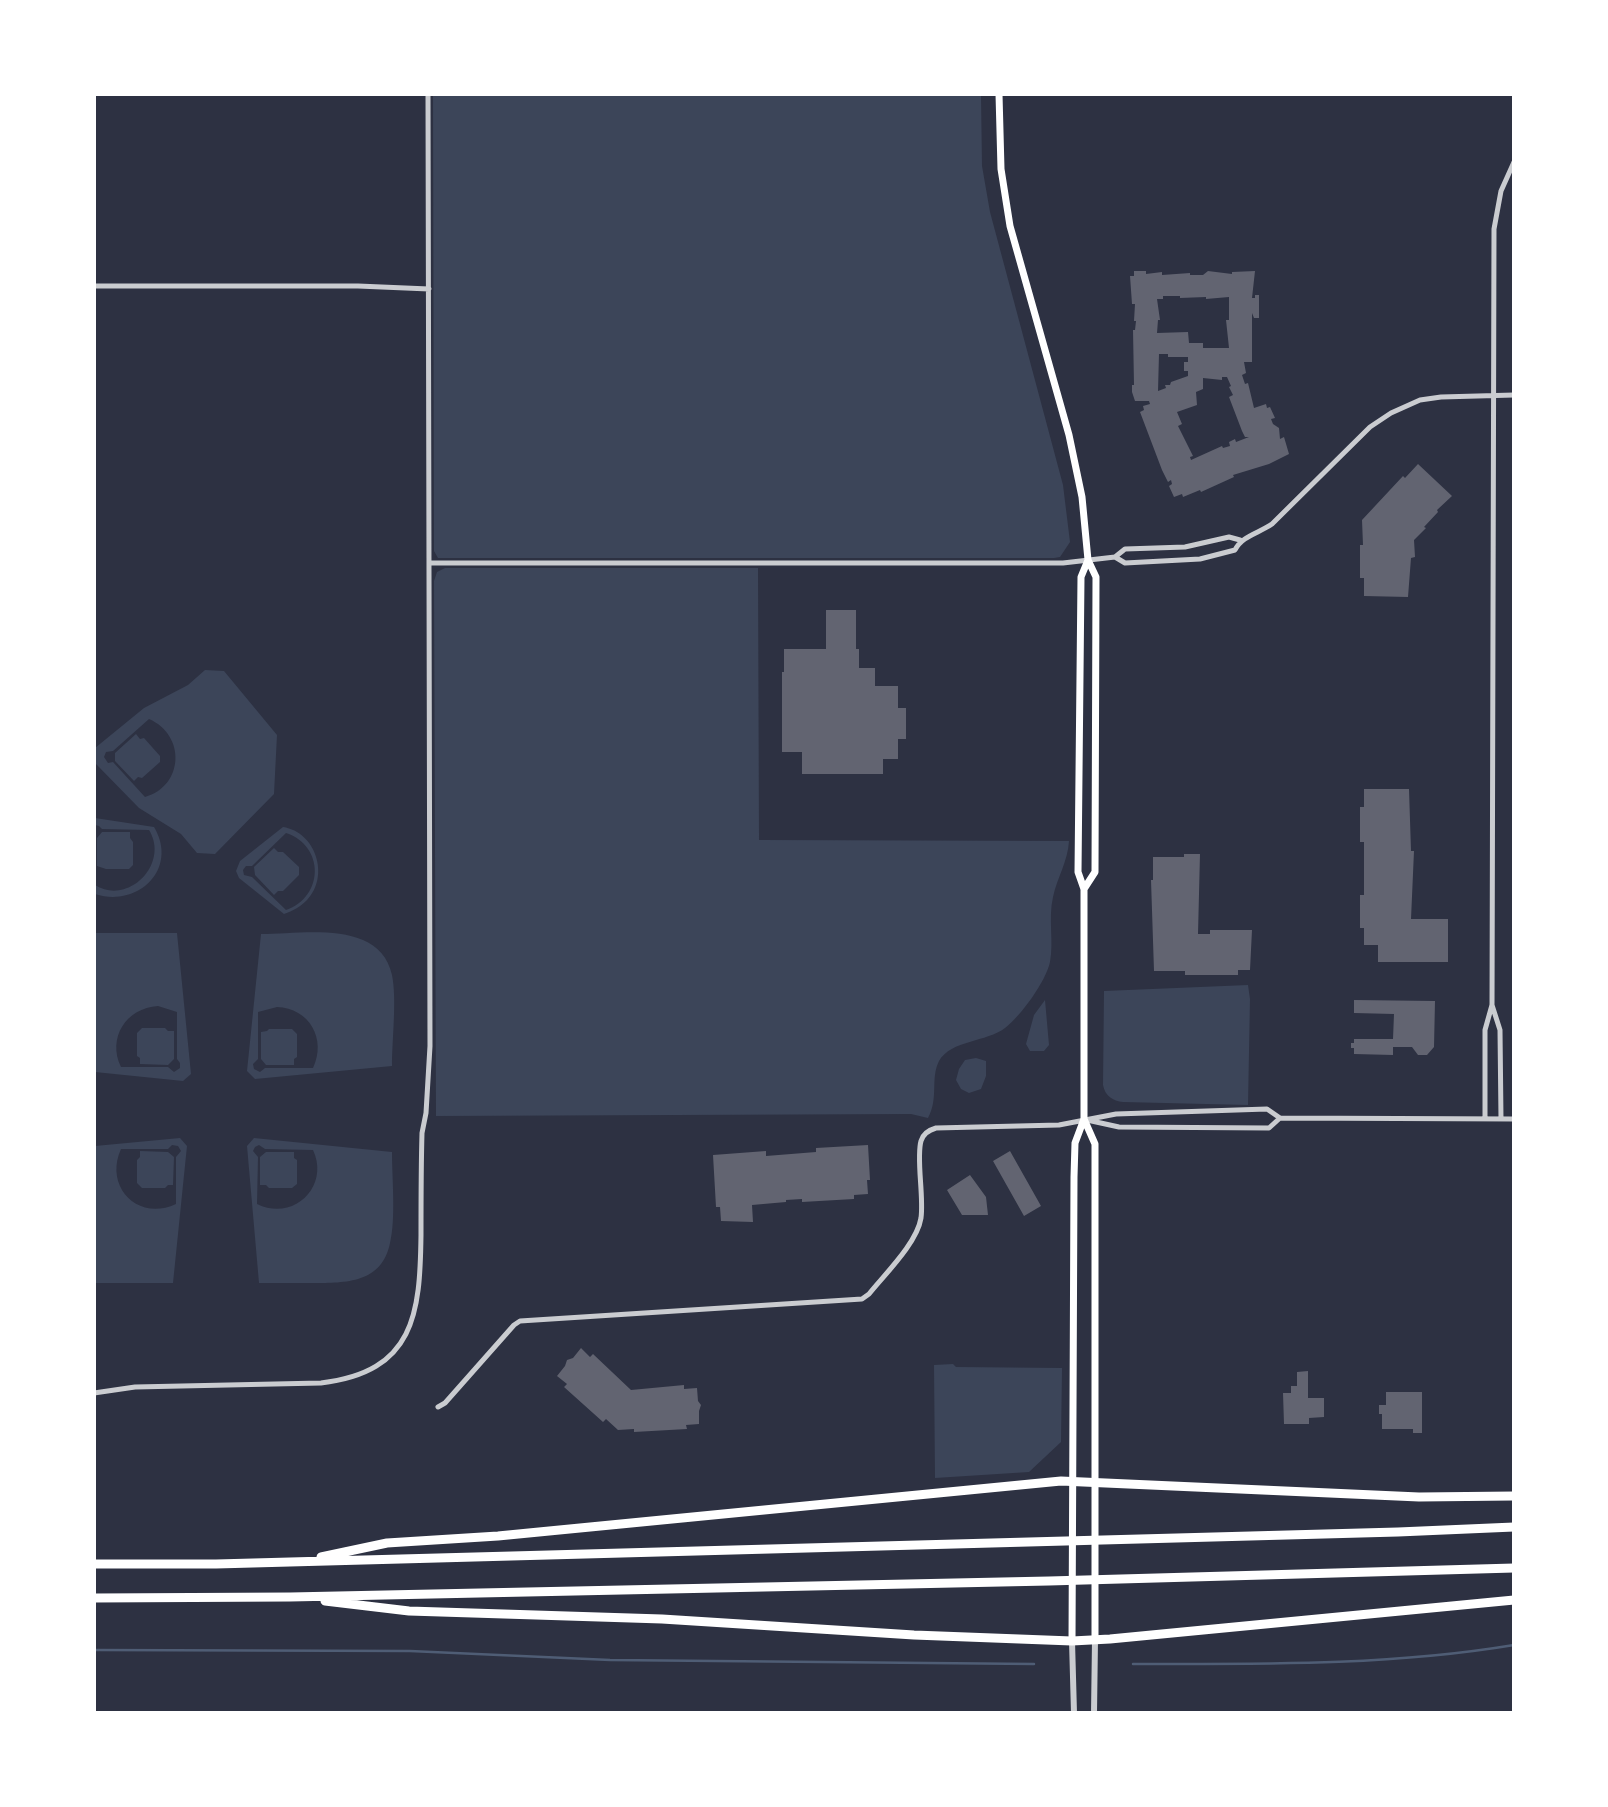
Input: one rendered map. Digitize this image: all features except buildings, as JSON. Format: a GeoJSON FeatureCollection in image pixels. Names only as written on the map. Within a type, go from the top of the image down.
{"type":"FeatureCollection","features":[{"type":"Feature","properties":{"kind":"highway"},"geometry":{"type":"LineString","coordinates":[[285,1562],[387,1544],[498,1536],[1073,1480],[1419,1497],[1514,1496]]}},
{"type":"Feature","properties":{"kind":"highway"},"geometry":{"type":"LineString","coordinates":[[94,1564],[285,1562],[1514,1527]]}},
{"type":"Feature","properties":{"kind":"highway"},"geometry":{"type":"LineString","coordinates":[[94,1598],[290,1597],[1049,1581],[1514,1568]]}},
{"type":"Feature","properties":{"kind":"highway"},"geometry":{"type":"LineString","coordinates":[[290,1597],[409,1611],[619,1617],[914,1636],[1072,1641],[1514,1600]]}},
{"type":"Feature","properties":{"kind":"main road"},"geometry":{"type":"LineString","coordinates":[[999,94],[1000,159],[1010,226],[1069,435],[1082,497],[1088,560],[1096,577],[1095,872],[1084,889]]}},
{"type":"Feature","properties":{"kind":"main road"},"geometry":{"type":"LineString","coordinates":[[1072,1641],[1074,1177],[1075,1143],[1084,1119],[1084,889],[1078,872],[1078,720],[1081,577],[1088,560]]}},
{"type":"Feature","properties":{"kind":"main road"},"geometry":{"type":"LineString","coordinates":[[1084,1119],[1096,1144],[1095,1640]]}},
{"type":"Feature","properties":{"kind":"street"},"geometry":{"type":"LineString","coordinates":[[94,1393],[135,1387],[321,1383],[357,1375],[385,1359],[405,1338],[411,1327],[419,1293],[422,1133],[430,1046],[428,94]]}},
{"type":"Feature","properties":{"kind":"street"},"geometry":{"type":"LineString","coordinates":[[1485,1119],[1485,1030],[1492,1005],[1495,217],[1501,191],[1514,162]]}},
{"type":"Feature","properties":{"kind":"street"},"geometry":{"type":"LineString","coordinates":[[94,286],[358,286],[429,289]]}},
{"type":"Feature","properties":{"kind":"street"},"geometry":{"type":"LineString","coordinates":[[429,563],[1049,563],[1115,557],[1125,549],[1185,547],[1229,537],[1240,540],[1272,524],[1370,427],[1391,413],[1430,398],[1514,395]]}},
{"type":"Feature","properties":{"kind":"street"},"geometry":{"type":"LineString","coordinates":[[1115,557],[1125,563],[1200,559],[1235,550],[1240,540]]}},
{"type":"Feature","properties":{"kind":"street"},"geometry":{"type":"LineString","coordinates":[[1492,1005],[1500,1030],[1501,1119]]}},
{"type":"Feature","properties":{"kind":"street"},"geometry":{"type":"LineString","coordinates":[[439,1407],[520,1321],[862,1299],[914,1238],[920,1222],[921,1141],[929,1130],[943,1127],[1059,1125],[1116,1114],[1267,1109],[1280,1118],[1514,1119]]}},
{"type":"Feature","properties":{"kind":"street"},"geometry":{"type":"LineString","coordinates":[[1084,1119],[1119,1128],[1269,1128],[1280,1118]]}},
{"type":"Feature","properties":{"kind":"street"},"geometry":{"type":"LineString","coordinates":[[1094,1713],[1095,1640]]}},
{"type":"Feature","properties":{"kind":"street"},"geometry":{"type":"LineString","coordinates":[[1072,1641],[1074,1713]]}},
{"type":"Feature","properties":{"kind":"shaded area"},"geometry":{"type":"Polygon","coordinates":[[[433,95],[981,95],[982,166],[990,212],[1063,485],[1070,542],[1060,557],[438,558],[434,551],[433,95]]]}},
{"type":"Feature","properties":{"kind":"shaded area"},"geometry":{"type":"Polygon","coordinates":[[[445,568],[758,568],[759,840],[1069,841],[1067,856],[1053,897],[1051,954],[1044,979],[1025,1007],[1005,1028],[952,1049],[939,1061],[928,1118],[911,1114],[436,1116],[434,581],[437,572],[445,568]]]}},
{"type":"Feature","properties":{"kind":"shaded area"},"geometry":{"type":"Polygon","coordinates":[[[205,670],[224,671],[277,735],[274,794],[215,854],[197,853],[181,834],[139,808],[95,763],[95,748],[144,708],[188,685],[205,670]],[[149,719],[113,751],[106,752],[104,757],[108,763],[113,762],[145,797],[158,791],[167,782],[176,760],[169,736],[161,726],[149,719]]]}},
{"type":"Feature","properties":{"kind":"shaded area"},"geometry":{"type":"Polygon","coordinates":[[[136,734],[140,739],[144,738],[160,756],[160,762],[142,778],[138,777],[134,781],[115,761],[115,753],[136,734]]]}},
{"type":"Feature","properties":{"kind":"shaded area"},"geometry":{"type":"Polygon","coordinates":[[[95,818],[154,827],[160,843],[161,857],[158,870],[150,882],[126,895],[111,897],[95,894],[95,885],[108,890],[120,890],[132,886],[142,878],[150,868],[154,843],[149,830],[102,829],[95,825],[95,818]]]}},
{"type":"Feature","properties":{"kind":"shaded area"},"geometry":{"type":"Polygon","coordinates":[[[283,827],[304,837],[311,846],[316,856],[318,879],[307,900],[284,914],[239,878],[236,871],[240,861],[283,827]],[[286,833],[252,866],[246,866],[243,870],[244,875],[252,877],[286,910],[308,894],[313,883],[313,860],[308,849],[286,833]]]}},
{"type":"Feature","properties":{"kind":"shaded area"},"geometry":{"type":"Polygon","coordinates":[[[102,832],[130,832],[133,865],[129,869],[106,869],[97,866],[97,838],[102,832]]]}},
{"type":"Feature","properties":{"kind":"shaded area"},"geometry":{"type":"Polygon","coordinates":[[[274,848],[283,852],[299,867],[299,875],[283,891],[274,895],[255,875],[254,867],[274,848]]]}},
{"type":"Feature","properties":{"kind":"shaded area"},"geometry":{"type":"Polygon","coordinates":[[[94,933],[177,933],[191,1074],[183,1081],[95,1072],[94,933]],[[158,1006],[137,1012],[129,1019],[122,1026],[116,1046],[121,1067],[168,1067],[174,1072],[180,1068],[177,1059],[177,1012],[158,1006]]]}},
{"type":"Feature","properties":{"kind":"shaded area"},"geometry":{"type":"Polygon","coordinates":[[[338,933],[356,937],[372,945],[385,957],[393,985],[392,1066],[255,1079],[247,1071],[261,934],[338,933]],[[277,1007],[258,1012],[258,1059],[253,1064],[254,1069],[260,1072],[265,1068],[313,1068],[317,1057],[316,1036],[306,1019],[288,1009],[277,1007]]]}},
{"type":"Feature","properties":{"kind":"shaded area"},"geometry":{"type":"Polygon","coordinates":[[[1248,985],[1248,1105],[1123,1102],[1108,1095],[1103,1085],[1104,991],[1248,985]]]}},
{"type":"Feature","properties":{"kind":"shaded area"},"geometry":{"type":"Polygon","coordinates":[[[1045,1000],[1049,1045],[1044,1051],[1030,1051],[1026,1044],[1034,1015],[1045,1000]]]}},
{"type":"Feature","properties":{"kind":"shaded area"},"geometry":{"type":"Polygon","coordinates":[[[142,1028],[165,1028],[174,1031],[174,1059],[168,1065],[140,1064],[140,1058],[137,1056],[137,1033],[142,1028]]]}},
{"type":"Feature","properties":{"kind":"shaded area"},"geometry":{"type":"Polygon","coordinates":[[[269,1029],[292,1029],[297,1034],[297,1057],[294,1059],[294,1065],[266,1065],[261,1059],[261,1032],[269,1029]]]}},
{"type":"Feature","properties":{"kind":"shaded area"},"geometry":{"type":"Polygon","coordinates":[[[976,1058],[986,1061],[986,1076],[981,1089],[969,1093],[961,1089],[956,1080],[965,1060],[976,1058]]]}},
{"type":"Feature","properties":{"kind":"shaded area"},"geometry":{"type":"Polygon","coordinates":[[[180,1138],[187,1146],[173,1283],[95,1283],[95,1146],[180,1138]],[[172,1145],[168,1149],[121,1149],[117,1176],[128,1197],[149,1208],[176,1204],[176,1157],[181,1151],[178,1146],[172,1145]]]}},
{"type":"Feature","properties":{"kind":"shaded area"},"geometry":{"type":"Polygon","coordinates":[[[254,1138],[392,1152],[392,1233],[386,1256],[379,1266],[371,1273],[350,1281],[259,1283],[247,1146],[254,1138]],[[259,1145],[253,1151],[258,1157],[257,1204],[284,1208],[295,1204],[313,1188],[317,1176],[313,1150],[265,1149],[259,1145]]]}},
{"type":"Feature","properties":{"kind":"shaded area"},"geometry":{"type":"Polygon","coordinates":[[[140,1151],[168,1152],[174,1157],[173,1185],[165,1188],[142,1188],[137,1183],[137,1160],[140,1151]]]}},
{"type":"Feature","properties":{"kind":"shaded area"},"geometry":{"type":"Polygon","coordinates":[[[266,1152],[294,1152],[294,1158],[297,1160],[297,1184],[292,1188],[269,1188],[260,1185],[260,1157],[266,1152]]]}},
{"type":"Feature","properties":{"kind":"shaded area"},"geometry":{"type":"Polygon","coordinates":[[[953,1364],[956,1367],[1062,1368],[1061,1442],[1029,1472],[935,1478],[934,1365],[953,1364]]]}},
{"type":"Feature","properties":{"kind":"waterway"},"geometry":{"type":"LineString","coordinates":[[1133,1664],[1276,1664],[1372,1660],[1514,1645]]}},
{"type":"Feature","properties":{"kind":"waterway"},"geometry":{"type":"LineString","coordinates":[[94,1650],[410,1651],[610,1660],[1034,1664]]}}]}
